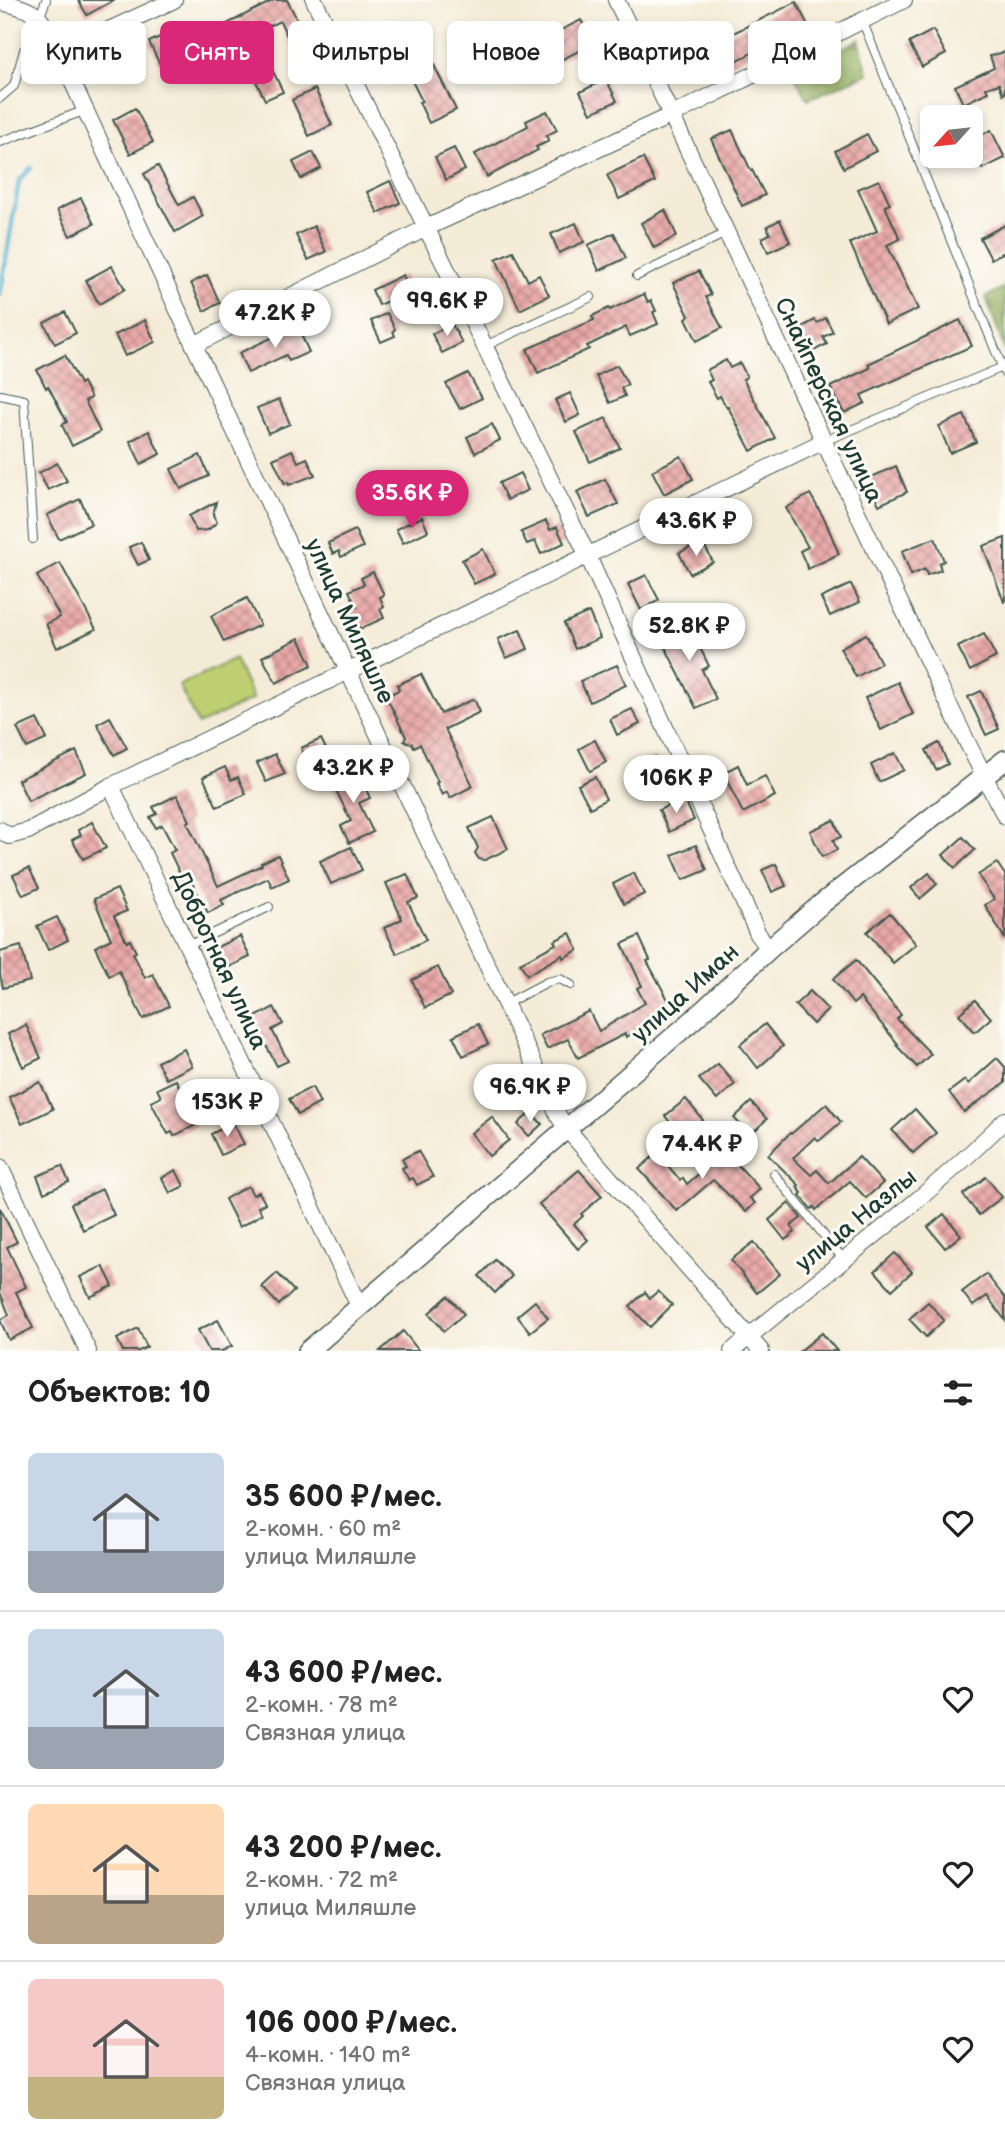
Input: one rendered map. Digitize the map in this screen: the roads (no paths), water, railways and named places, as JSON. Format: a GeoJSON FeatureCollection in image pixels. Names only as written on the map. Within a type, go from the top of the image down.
{"type":"FeatureCollection","features":[{"type":"Feature","properties":{"kind":"street"},"geometry":{"type":"LineString","coordinates":[[128,21],[174,0]]}},
{"type":"Feature","properties":{"kind":"street"},"geometry":{"type":"LineString","coordinates":[[314,0],[587,554],[758,934],[769,949]]}},
{"type":"Feature","properties":{"kind":"street","name":"Снайперская улица"},"geometry":{"type":"LineString","coordinates":[[615,0],[672,115],[822,442],[1005,817]]}},
{"type":"Feature","properties":{"kind":"street"},"geometry":{"type":"LineString","coordinates":[[194,345],[426,228],[672,115],[903,0]]}},
{"type":"Feature","properties":{"kind":"street"},"geometry":{"type":"LineString","coordinates":[[0,2],[18,5],[40,16]]}},
{"type":"Feature","properties":{"kind":"street","name":"улица Миляшле"},"geometry":{"type":"LineString","coordinates":[[40,16],[43,21]]}},
{"type":"Feature","properties":{"kind":"street","name":"улица Миляшле"},"geometry":{"type":"LineString","coordinates":[[74,84],[194,345],[566,1128],[761,1351]]}},
{"type":"Feature","properties":{"kind":"street"},"geometry":{"type":"LineString","coordinates":[[0,830],[9,836],[28,831],[111,786],[822,442]]}},
{"type":"Feature","properties":{"kind":"street","name":"улица Иман"},"geometry":{"type":"LineString","coordinates":[[308,1351],[694,1020],[820,905],[1005,760]]}},
{"type":"Feature","properties":{"kind":"street","name":"Добротная улица"},"geometry":{"type":"LineString","coordinates":[[111,786],[359,1306]]}},
{"type":"Feature","properties":{"kind":"street","name":"улица Назлы"},"geometry":{"type":"LineString","coordinates":[[732,1351],[939,1181],[1005,1120]]}},
{"type":"Feature","properties":{"kind":"street"},"geometry":{"type":"LineString","coordinates":[[0,1167],[88,1351]]}},
{"type":"Feature","properties":{"kind":"lane"},"geometry":{"type":"LineString","coordinates":[[40,16],[46,0]]}},
{"type":"Feature","properties":{"kind":"lane"},"geometry":{"type":"LineString","coordinates":[[822,442],[1004,370],[863,20]]}},
{"type":"Feature","properties":{"kind":"lane"},"geometry":{"type":"LineString","coordinates":[[0,98],[14,86],[21,61]]}},
{"type":"Feature","properties":{"kind":"lane"},"geometry":{"type":"LineString","coordinates":[[0,142],[86,110]]}},
{"type":"Feature","properties":{"kind":"lane"},"geometry":{"type":"LineString","coordinates":[[637,276],[726,233]]}},
{"type":"Feature","properties":{"kind":"lane"},"geometry":{"type":"LineString","coordinates":[[485,346],[591,297]]}},
{"type":"Feature","properties":{"kind":"lane"},"geometry":{"type":"LineString","coordinates":[[0,395],[24,400],[33,539]]}},
{"type":"Feature","properties":{"kind":"lane"},"geometry":{"type":"LineString","coordinates":[[187,946],[269,907]]}},
{"type":"Feature","properties":{"kind":"lane"},"geometry":{"type":"LineString","coordinates":[[505,1004],[547,982],[560,979],[571,985]]}},
{"type":"Feature","properties":{"kind":"lane"},"geometry":{"type":"LineString","coordinates":[[774,1174],[844,1260]]}},
{"type":"Feature","properties":{"kind":"waterway"},"geometry":{"type":"LineString","coordinates":[[0,295],[19,181],[31,168]]}}]}
